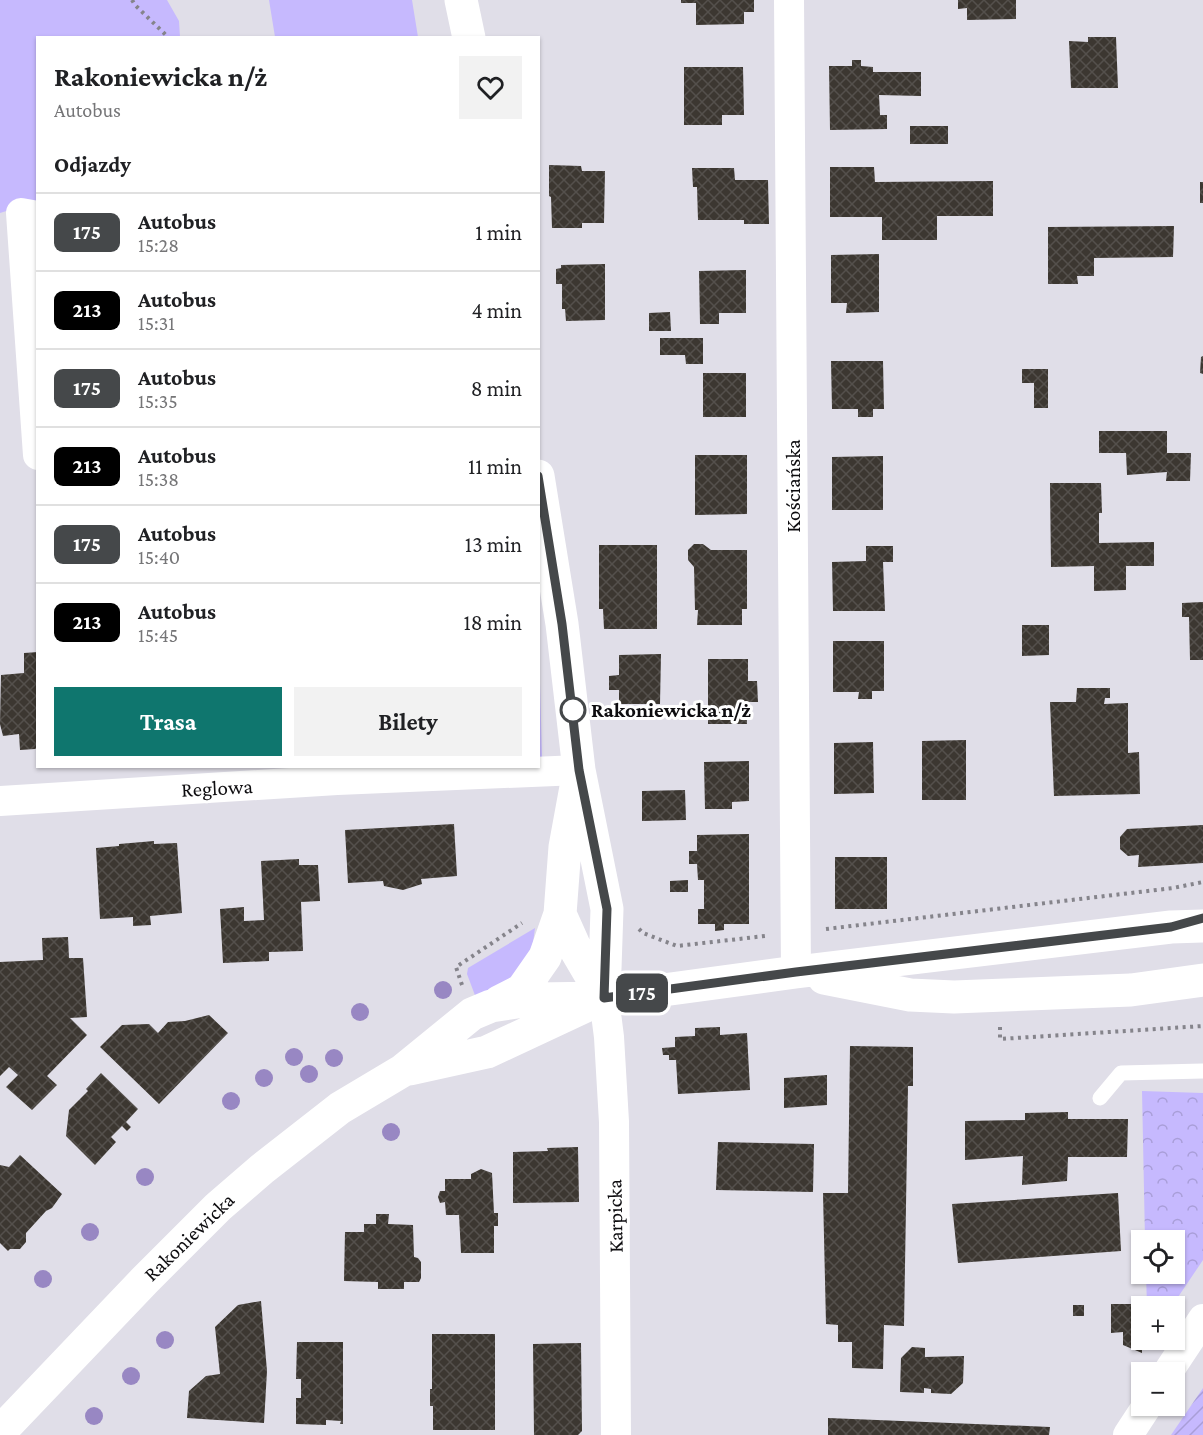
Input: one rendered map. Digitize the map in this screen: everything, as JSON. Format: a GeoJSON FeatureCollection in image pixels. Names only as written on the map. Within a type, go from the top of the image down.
{"type":"FeatureCollection","features":[{"type":"Feature","properties":{"kind":"street"},"geometry":{"type":"LineString","coordinates":[[461,0],[469,36]]}},
{"type":"Feature","properties":{"kind":"street","name":"Kościańska"},"geometry":{"type":"LineString","coordinates":[[789,0],[796,972]]}},
{"type":"Feature","properties":{"kind":"street"},"geometry":{"type":"LineString","coordinates":[[36,216],[21,213],[36,427]]}},
{"type":"Feature","properties":{"kind":"street"},"geometry":{"type":"LineString","coordinates":[[540,488],[562,624],[579,770],[607,909],[604,998]]}},
{"type":"Feature","properties":{"kind":"street"},"geometry":{"type":"LineString","coordinates":[[491,1006],[522,990],[545,957],[560,914],[566,847],[579,770]]}},
{"type":"Feature","properties":{"kind":"street","name":"Reglowa"},"geometry":{"type":"LineString","coordinates":[[0,801],[337,780],[579,770]]}},
{"type":"Feature","properties":{"kind":"street"},"geometry":{"type":"LineString","coordinates":[[560,914],[577,952],[604,998]]}},
{"type":"Feature","properties":{"kind":"street","name":"Rakoniewicka"},"geometry":{"type":"LineString","coordinates":[[1171,927],[1203,918]]}},
{"type":"Feature","properties":{"kind":"street","name":"Rakoniewicka"},"geometry":{"type":"LineString","coordinates":[[0,1432],[218,1207],[331,1115],[402,1071],[472,1014],[491,1006],[536,999],[604,998],[796,972],[1171,927],[1203,926]]}},
{"type":"Feature","properties":{"kind":"street"},"geometry":{"type":"LineString","coordinates":[[796,972],[910,995],[954,997],[1131,990],[1203,980]]}},
{"type":"Feature","properties":{"kind":"street","name":"Rakoniewicka"},"geometry":{"type":"LineString","coordinates":[[402,1071],[487,1052],[604,998]]}},
{"type":"Feature","properties":{"kind":"street","name":"Karpicka"},"geometry":{"type":"LineString","coordinates":[[604,998],[609,1037],[614,1122],[616,1435]]}},
{"type":"Feature","properties":{"kind":"street"},"geometry":{"type":"LineString","coordinates":[[1175,1362],[1203,1319]]}},
{"type":"Feature","properties":{"kind":"street"},"geometry":{"type":"LineString","coordinates":[[1128,1435],[1140,1416]]}},
{"type":"Feature","properties":{"kind":"lane"},"geometry":{"type":"LineString","coordinates":[[1100,1098],[1120,1073],[1203,1071]]}},
{"type":"Feature","properties":{"kind":"path"},"geometry":{"type":"LineString","coordinates":[[132,0],[167,36]]}},
{"type":"Feature","properties":{"kind":"path"},"geometry":{"type":"LineString","coordinates":[[607,909],[622,911],[643,933],[677,946],[1173,888],[1203,882]]}},
{"type":"Feature","properties":{"kind":"green space"},"geometry":{"type":"Polygon","coordinates":[[[0,0],[167,0],[179,21],[180,36],[36,36],[36,210],[19,207],[0,213],[0,0]]]}},
{"type":"Feature","properties":{"kind":"green space"},"geometry":{"type":"Polygon","coordinates":[[[269,0],[412,0],[418,36],[275,36],[269,0]]]}},
{"type":"Feature","properties":{"kind":"green space"},"geometry":{"type":"Polygon","coordinates":[[[540,684],[542,757],[540,758],[540,684]]]}},
{"type":"Feature","properties":{"kind":"green space"},"geometry":{"type":"Polygon","coordinates":[[[535,928],[533,943],[521,972],[476,998],[467,974],[468,968],[535,928]]]}},
{"type":"Feature","properties":{"kind":"green space"},"geometry":{"type":"Polygon","coordinates":[[[1142,1091],[1203,1093],[1203,1260],[1179,1296],[1147,1296],[1146,1284],[1185,1284],[1185,1230],[1145,1230],[1142,1091]]]}},
{"type":"Feature","properties":{"kind":"green space"},"geometry":{"type":"Polygon","coordinates":[[[1203,1388],[1203,1435],[1171,1435],[1203,1388]]]}},
{"type":"Feature","properties":{"kind":"building"},"geometry":{"type":"Polygon","coordinates":[[[681,0],[754,0],[754,12],[744,12],[744,24],[696,25],[696,3],[681,3],[681,0]]]}},
{"type":"Feature","properties":{"kind":"building"},"geometry":{"type":"Polygon","coordinates":[[[958,0],[1016,0],[1016,19],[967,20],[967,8],[958,9],[958,0]]]}},
{"type":"Feature","properties":{"kind":"building"},"geometry":{"type":"Polygon","coordinates":[[[1088,37],[1116,37],[1118,88],[1071,88],[1069,41],[1088,42],[1088,37]]]}},
{"type":"Feature","properties":{"kind":"building"},"geometry":{"type":"Polygon","coordinates":[[[852,60],[861,60],[861,66],[873,67],[873,72],[921,72],[921,96],[879,95],[880,115],[887,115],[887,129],[830,130],[829,66],[852,66],[852,60]]]}},
{"type":"Feature","properties":{"kind":"building"},"geometry":{"type":"Polygon","coordinates":[[[684,67],[743,67],[744,115],[722,115],[722,125],[684,125],[684,67]]]}},
{"type":"Feature","properties":{"kind":"building"},"geometry":{"type":"Polygon","coordinates":[[[910,126],[948,126],[948,144],[910,144],[910,126]]]}},
{"type":"Feature","properties":{"kind":"building"},"geometry":{"type":"Polygon","coordinates":[[[549,165],[581,166],[582,171],[605,171],[604,223],[582,223],[582,228],[552,228],[549,165]]]}},
{"type":"Feature","properties":{"kind":"building"},"geometry":{"type":"Polygon","coordinates":[[[830,167],[874,167],[875,182],[993,181],[993,216],[937,216],[937,240],[882,240],[882,217],[830,217],[830,167]]]}},
{"type":"Feature","properties":{"kind":"building"},"geometry":{"type":"Polygon","coordinates":[[[692,168],[734,168],[735,180],[768,180],[769,224],[744,224],[744,220],[698,220],[697,187],[693,187],[692,168]]]}},
{"type":"Feature","properties":{"kind":"building"},"geometry":{"type":"Polygon","coordinates":[[[1200,182],[1203,182],[1203,203],[1200,203],[1200,182]]]}},
{"type":"Feature","properties":{"kind":"building"},"geometry":{"type":"Polygon","coordinates":[[[1174,226],[1173,257],[1094,258],[1094,276],[1077,276],[1078,284],[1048,284],[1048,227],[1174,226]]]}},
{"type":"Feature","properties":{"kind":"building"},"geometry":{"type":"Polygon","coordinates":[[[879,254],[879,312],[846,313],[847,303],[831,303],[831,255],[879,254]]]}},
{"type":"Feature","properties":{"kind":"building"},"geometry":{"type":"Polygon","coordinates":[[[605,264],[605,320],[566,321],[565,309],[562,309],[562,284],[556,284],[556,269],[561,268],[561,265],[605,264]]]}},
{"type":"Feature","properties":{"kind":"building"},"geometry":{"type":"Polygon","coordinates":[[[746,270],[746,313],[719,313],[719,324],[700,324],[699,271],[746,270]]]}},
{"type":"Feature","properties":{"kind":"building"},"geometry":{"type":"Polygon","coordinates":[[[670,312],[671,331],[649,331],[649,313],[670,312]]]}},
{"type":"Feature","properties":{"kind":"building"},"geometry":{"type":"Polygon","coordinates":[[[660,338],[703,338],[703,364],[686,364],[685,355],[660,355],[660,338]]]}},
{"type":"Feature","properties":{"kind":"building"},"geometry":{"type":"Polygon","coordinates":[[[1203,356],[1203,374],[1200,373],[1203,356]]]}},
{"type":"Feature","properties":{"kind":"building"},"geometry":{"type":"Polygon","coordinates":[[[831,361],[883,361],[884,409],[873,409],[873,417],[858,417],[858,409],[832,409],[831,361]]]}},
{"type":"Feature","properties":{"kind":"building"},"geometry":{"type":"Polygon","coordinates":[[[1022,369],[1048,369],[1048,408],[1034,408],[1034,383],[1022,383],[1022,369]]]}},
{"type":"Feature","properties":{"kind":"building"},"geometry":{"type":"Polygon","coordinates":[[[703,373],[746,373],[746,417],[703,417],[703,373]]]}},
{"type":"Feature","properties":{"kind":"building"},"geometry":{"type":"Polygon","coordinates":[[[1099,431],[1167,431],[1167,453],[1191,453],[1190,481],[1166,481],[1167,472],[1127,475],[1126,453],[1099,453],[1099,431]]]}},
{"type":"Feature","properties":{"kind":"building"},"geometry":{"type":"Polygon","coordinates":[[[695,455],[747,455],[747,514],[695,515],[695,455]]]}},
{"type":"Feature","properties":{"kind":"building"},"geometry":{"type":"Polygon","coordinates":[[[883,456],[883,510],[832,510],[832,457],[883,456]]]}},
{"type":"Feature","properties":{"kind":"building"},"geometry":{"type":"Polygon","coordinates":[[[1050,483],[1101,483],[1102,513],[1099,513],[1099,543],[1154,542],[1154,566],[1126,566],[1126,590],[1094,591],[1094,566],[1051,567],[1050,483]]]}},
{"type":"Feature","properties":{"kind":"building"},"geometry":{"type":"Polygon","coordinates":[[[694,544],[703,544],[711,550],[747,550],[747,609],[742,609],[742,625],[697,625],[694,567],[688,560],[688,550],[694,544]]]}},
{"type":"Feature","properties":{"kind":"building"},"geometry":{"type":"Polygon","coordinates":[[[599,545],[657,545],[657,629],[604,629],[603,609],[599,609],[599,545]]]}},
{"type":"Feature","properties":{"kind":"building"},"geometry":{"type":"Polygon","coordinates":[[[866,546],[893,546],[893,562],[883,562],[885,611],[833,611],[832,562],[866,561],[866,546]]]}},
{"type":"Feature","properties":{"kind":"building"},"geometry":{"type":"Polygon","coordinates":[[[1203,602],[1203,660],[1190,660],[1189,617],[1182,617],[1182,603],[1203,602]]]}},
{"type":"Feature","properties":{"kind":"building"},"geometry":{"type":"Polygon","coordinates":[[[1022,625],[1049,625],[1049,655],[1022,656],[1022,625]]]}},
{"type":"Feature","properties":{"kind":"building"},"geometry":{"type":"Polygon","coordinates":[[[833,641],[884,641],[884,691],[872,691],[872,699],[858,699],[859,692],[833,692],[833,641]]]}},
{"type":"Feature","properties":{"kind":"building"},"geometry":{"type":"Polygon","coordinates":[[[36,652],[36,748],[20,750],[19,734],[3,736],[0,724],[1,675],[24,673],[24,653],[36,652]]]}},
{"type":"Feature","properties":{"kind":"building"},"geometry":{"type":"Polygon","coordinates":[[[661,654],[660,704],[619,704],[619,690],[609,690],[609,676],[619,675],[619,655],[661,654]]]}},
{"type":"Feature","properties":{"kind":"building"},"geometry":{"type":"Polygon","coordinates":[[[708,659],[748,659],[748,681],[757,681],[758,702],[748,702],[746,705],[747,724],[708,724],[708,659]]]}},
{"type":"Feature","properties":{"kind":"building"},"geometry":{"type":"Polygon","coordinates":[[[1077,688],[1110,688],[1110,698],[1105,698],[1104,704],[1128,703],[1128,753],[1139,752],[1140,794],[1054,796],[1050,702],[1076,702],[1077,688]]]}},
{"type":"Feature","properties":{"kind":"building"},"geometry":{"type":"Polygon","coordinates":[[[966,740],[966,800],[922,800],[922,741],[966,740]]]}},
{"type":"Feature","properties":{"kind":"building"},"geometry":{"type":"Polygon","coordinates":[[[873,742],[874,793],[834,794],[834,743],[873,742]]]}},
{"type":"Feature","properties":{"kind":"building"},"geometry":{"type":"Polygon","coordinates":[[[749,761],[749,801],[732,802],[732,809],[705,809],[704,762],[749,761]]]}},
{"type":"Feature","properties":{"kind":"building"},"geometry":{"type":"Polygon","coordinates":[[[685,790],[686,820],[642,821],[642,791],[685,790]]]}},
{"type":"Feature","properties":{"kind":"building"},"geometry":{"type":"Polygon","coordinates":[[[454,824],[457,876],[421,879],[422,884],[403,890],[384,886],[383,881],[348,883],[345,830],[454,824]]]}},
{"type":"Feature","properties":{"kind":"building"},"geometry":{"type":"Polygon","coordinates":[[[1203,825],[1203,863],[1138,867],[1139,855],[1128,856],[1120,849],[1120,837],[1127,829],[1203,825]]]}},
{"type":"Feature","properties":{"kind":"building"},"geometry":{"type":"Polygon","coordinates":[[[749,834],[749,924],[724,924],[724,930],[715,931],[715,924],[698,924],[698,909],[704,909],[704,880],[698,880],[697,864],[689,864],[689,851],[697,851],[697,835],[749,834]]]}},
{"type":"Feature","properties":{"kind":"building"},"geometry":{"type":"Polygon","coordinates":[[[154,841],[154,844],[177,843],[182,913],[150,916],[151,925],[133,926],[133,917],[100,919],[96,848],[154,841]]]}},
{"type":"Feature","properties":{"kind":"building"},"geometry":{"type":"Polygon","coordinates":[[[835,857],[887,857],[887,909],[835,909],[835,857]]]}},
{"type":"Feature","properties":{"kind":"building"},"geometry":{"type":"Polygon","coordinates":[[[299,859],[299,865],[318,865],[320,901],[301,902],[303,951],[269,952],[269,961],[223,963],[220,909],[244,907],[244,921],[264,920],[261,861],[299,859]]]}},
{"type":"Feature","properties":{"kind":"building"},"geometry":{"type":"Polygon","coordinates":[[[688,880],[688,892],[670,892],[670,881],[688,880]]]}},
{"type":"Feature","properties":{"kind":"building"},"geometry":{"type":"Polygon","coordinates":[[[68,937],[69,958],[83,958],[87,1017],[70,1018],[87,1035],[47,1076],[57,1085],[32,1110],[6,1087],[18,1075],[9,1067],[0,1076],[0,962],[43,960],[42,938],[68,937]]]}},
{"type":"Feature","properties":{"kind":"building"},"geometry":{"type":"Polygon","coordinates":[[[209,1015],[228,1033],[159,1104],[100,1047],[122,1025],[149,1024],[158,1033],[168,1022],[185,1021],[209,1015]]]}},
{"type":"Feature","properties":{"kind":"building"},"geometry":{"type":"Polygon","coordinates":[[[720,1027],[720,1035],[747,1033],[750,1090],[678,1094],[676,1060],[669,1060],[669,1055],[663,1055],[662,1048],[675,1047],[675,1037],[695,1036],[695,1028],[720,1027]]]}},
{"type":"Feature","properties":{"kind":"building"},"geometry":{"type":"Polygon","coordinates":[[[850,1046],[913,1047],[913,1086],[908,1086],[904,1326],[884,1325],[883,1369],[852,1368],[852,1342],[838,1342],[838,1325],[826,1324],[823,1193],[848,1193],[850,1046]]]}},
{"type":"Feature","properties":{"kind":"building"},"geometry":{"type":"Polygon","coordinates":[[[101,1073],[138,1109],[126,1122],[131,1127],[127,1131],[122,1126],[111,1137],[116,1142],[95,1165],[66,1136],[69,1110],[88,1091],[86,1089],[101,1073]]]}},
{"type":"Feature","properties":{"kind":"building"},"geometry":{"type":"Polygon","coordinates":[[[827,1075],[827,1105],[784,1108],[784,1078],[827,1075]]]}},
{"type":"Feature","properties":{"kind":"building"},"geometry":{"type":"Polygon","coordinates":[[[1068,1112],[1068,1119],[1128,1119],[1127,1157],[1068,1157],[1067,1181],[1022,1185],[1023,1156],[965,1160],[965,1121],[1025,1120],[1025,1113],[1068,1112]]]}},
{"type":"Feature","properties":{"kind":"building"},"geometry":{"type":"Polygon","coordinates":[[[718,1142],[814,1144],[813,1192],[716,1190],[718,1142]]]}},
{"type":"Feature","properties":{"kind":"building"},"geometry":{"type":"Polygon","coordinates":[[[578,1147],[579,1202],[513,1203],[513,1152],[578,1147]]]}},
{"type":"Feature","properties":{"kind":"building"},"geometry":{"type":"Polygon","coordinates":[[[20,1155],[62,1194],[52,1208],[46,1211],[26,1233],[26,1242],[20,1249],[8,1251],[0,1243],[0,1165],[9,1167],[20,1155]]]}},
{"type":"Feature","properties":{"kind":"building"},"geometry":{"type":"Polygon","coordinates":[[[481,1169],[492,1173],[494,1213],[498,1213],[498,1226],[494,1226],[494,1253],[461,1253],[459,1215],[446,1215],[445,1202],[440,1203],[438,1197],[440,1191],[445,1191],[445,1179],[471,1179],[471,1174],[481,1169]]]}},
{"type":"Feature","properties":{"kind":"building"},"geometry":{"type":"Polygon","coordinates":[[[1118,1193],[1121,1251],[958,1263],[952,1204],[1118,1193]]]}},
{"type":"Feature","properties":{"kind":"building"},"geometry":{"type":"Polygon","coordinates":[[[376,1214],[389,1214],[388,1224],[413,1225],[414,1257],[421,1262],[419,1282],[404,1282],[404,1289],[378,1289],[378,1282],[344,1281],[345,1232],[364,1232],[364,1224],[376,1224],[376,1214]]]}},
{"type":"Feature","properties":{"kind":"building"},"geometry":{"type":"Polygon","coordinates":[[[261,1301],[267,1371],[264,1423],[187,1418],[189,1391],[206,1376],[220,1374],[215,1327],[238,1305],[261,1301]]]}},
{"type":"Feature","properties":{"kind":"building"},"geometry":{"type":"Polygon","coordinates":[[[1111,1304],[1131,1304],[1131,1348],[1123,1345],[1123,1332],[1111,1333],[1111,1304]]]}},
{"type":"Feature","properties":{"kind":"building"},"geometry":{"type":"Polygon","coordinates":[[[1073,1305],[1084,1305],[1084,1316],[1073,1316],[1073,1305]]]}},
{"type":"Feature","properties":{"kind":"building"},"geometry":{"type":"Polygon","coordinates":[[[432,1334],[495,1334],[495,1430],[433,1430],[433,1406],[430,1406],[432,1334]]]}},
{"type":"Feature","properties":{"kind":"building"},"geometry":{"type":"Polygon","coordinates":[[[297,1342],[343,1342],[343,1424],[340,1424],[341,1421],[326,1420],[326,1425],[296,1424],[296,1398],[301,1398],[301,1379],[296,1379],[297,1342]]]}},
{"type":"Feature","properties":{"kind":"building"},"geometry":{"type":"Polygon","coordinates":[[[581,1343],[582,1431],[578,1435],[534,1435],[533,1344],[581,1343]]]}},
{"type":"Feature","properties":{"kind":"building"},"geometry":{"type":"Polygon","coordinates":[[[912,1347],[925,1348],[925,1357],[964,1356],[963,1383],[951,1394],[931,1393],[931,1389],[924,1388],[924,1393],[900,1392],[901,1358],[912,1347]]]}},
{"type":"Feature","properties":{"kind":"building"},"geometry":{"type":"Polygon","coordinates":[[[828,1418],[1050,1427],[1049,1435],[828,1435],[828,1418]]]}},
{"type":"Feature","properties":{"kind":"bus line","name":"175"},"geometry":{"type":"LineString","coordinates":[[540,488],[562,624],[579,770],[607,909],[604,998],[796,972],[1171,927],[1203,918]]}},
{"type":"Feature","properties":{"kind":"place","name":"Rakoniewicka n/ż"},"geometry":{"type":"Point","coordinates":[573,710]}}]}
